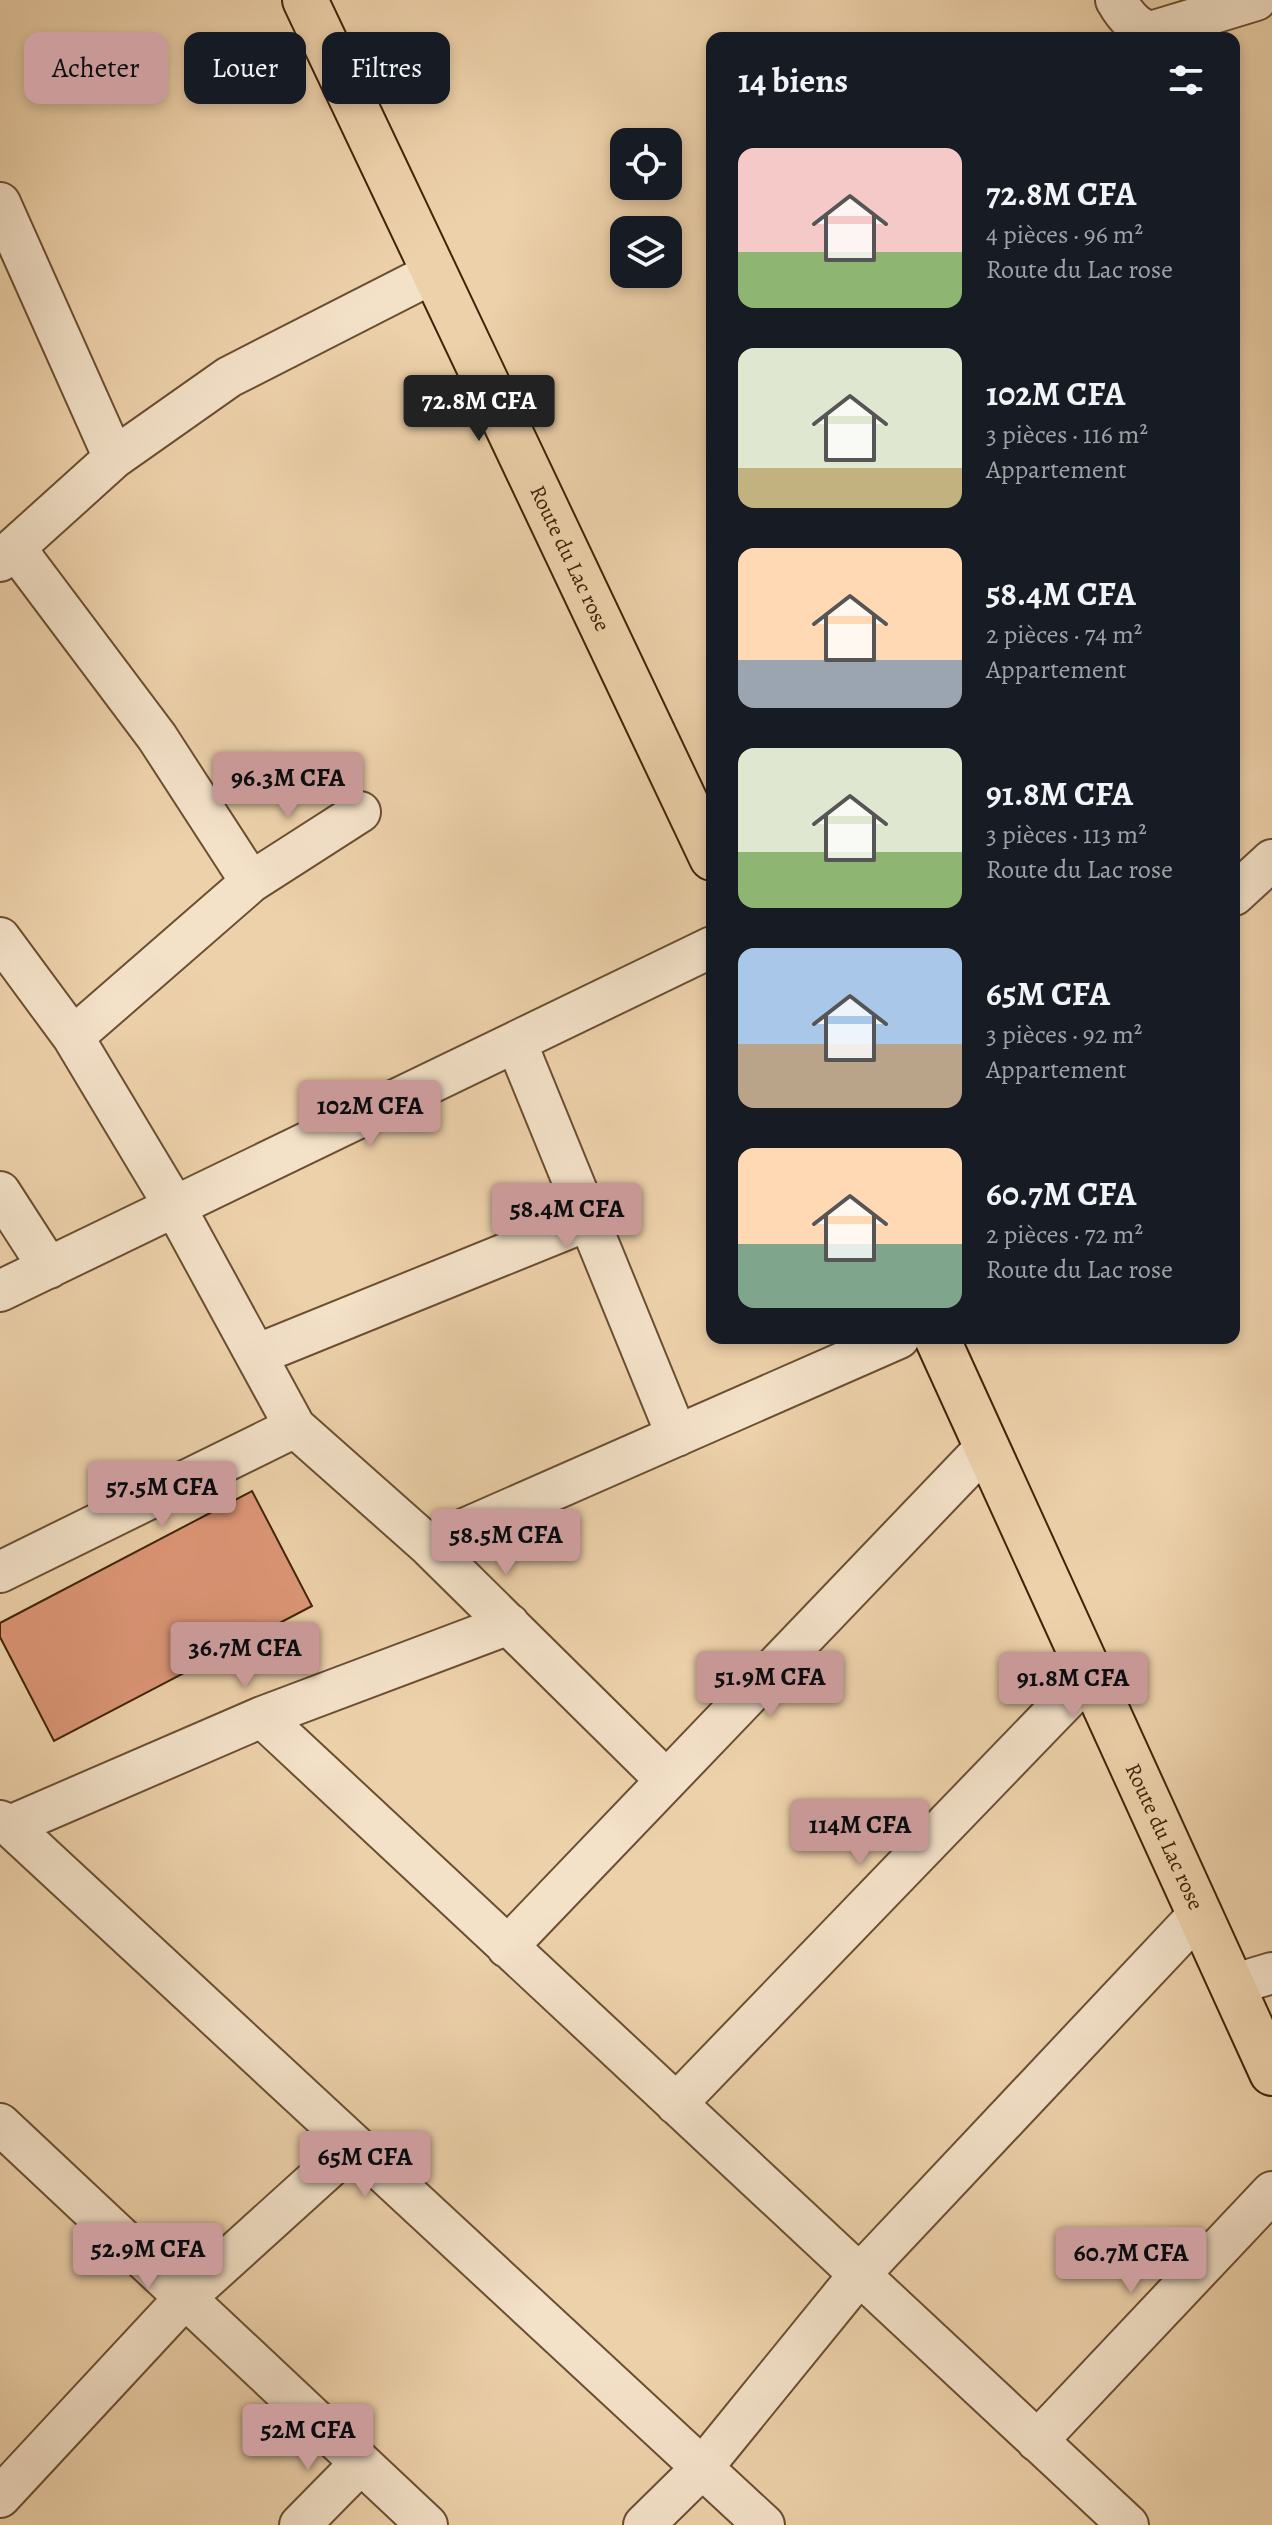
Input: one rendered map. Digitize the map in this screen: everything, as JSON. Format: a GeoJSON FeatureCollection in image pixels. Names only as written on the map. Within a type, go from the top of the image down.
{"type":"FeatureCollection","features":[{"type":"Feature","properties":{"kind":"main road","name":"Route du Lac rose"},"geometry":{"type":"LineString","coordinates":[[305,0],[706,845]]}},
{"type":"Feature","properties":{"kind":"main road","name":"Route du Lac rose"},"geometry":{"type":"LineString","coordinates":[[940,1344],[1199,1914],[1252,1979],[1272,2073]]}},
{"type":"Feature","properties":{"kind":"street"},"geometry":{"type":"LineString","coordinates":[[1116,0],[1141,30],[1151,32],[1256,0]]}},
{"type":"Feature","properties":{"kind":"street"},"geometry":{"type":"LineString","coordinates":[[0,203],[114,458]]}},
{"type":"Feature","properties":{"kind":"street"},"geometry":{"type":"LineString","coordinates":[[251,882],[157,737],[8,555],[114,458],[229,377],[435,272]]}},
{"type":"Feature","properties":{"kind":"street"},"geometry":{"type":"LineString","coordinates":[[73,1037],[251,882],[360,812]]}},
{"type":"Feature","properties":{"kind":"street"},"geometry":{"type":"LineString","coordinates":[[1240,889],[1272,860]]}},
{"type":"Feature","properties":{"kind":"street"},"geometry":{"type":"LineString","coordinates":[[0,938],[12,981],[73,1037],[175,1207],[295,1427],[428,1545],[666,1780]]}},
{"type":"Feature","properties":{"kind":"street"},"geometry":{"type":"LineString","coordinates":[[0,1291],[706,950]]}},
{"type":"Feature","properties":{"kind":"street"},"geometry":{"type":"LineString","coordinates":[[516,1042],[677,1436]]}},
{"type":"Feature","properties":{"kind":"street"},"geometry":{"type":"LineString","coordinates":[[0,1192],[49,1268]]}},
{"type":"Feature","properties":{"kind":"street"},"geometry":{"type":"LineString","coordinates":[[256,1355],[589,1220]]}},
{"type":"Feature","properties":{"kind":"street"},"geometry":{"type":"LineString","coordinates":[[428,1545],[885,1344]]}},
{"type":"Feature","properties":{"kind":"street"},"geometry":{"type":"LineString","coordinates":[[0,1572],[295,1427]]}},
{"type":"Feature","properties":{"kind":"street"},"geometry":{"type":"LineString","coordinates":[[507,1947],[986,1447]]}},
{"type":"Feature","properties":{"kind":"street"},"geometry":{"type":"LineString","coordinates":[[509,1624],[262,1717],[5,1824],[764,2525]]}},
{"type":"Feature","properties":{"kind":"street"},"geometry":{"type":"LineString","coordinates":[[676,2104],[1090,1675]]}},
{"type":"Feature","properties":{"kind":"street"},"geometry":{"type":"LineString","coordinates":[[262,1717],[1128,2525]]}},
{"type":"Feature","properties":{"kind":"street"},"geometry":{"type":"LineString","coordinates":[[644,2525],[702,2468],[859,2275],[1199,1914]]}},
{"type":"Feature","properties":{"kind":"street"},"geometry":{"type":"LineString","coordinates":[[0,2124],[427,2525]]}},
{"type":"Feature","properties":{"kind":"street"},"geometry":{"type":"LineString","coordinates":[[6,2477],[184,2299],[354,2145]]}},
{"type":"Feature","properties":{"kind":"street"},"geometry":{"type":"LineString","coordinates":[[1037,2441],[1272,2192]]}},
{"type":"Feature","properties":{"kind":"street"},"geometry":{"type":"LineString","coordinates":[[300,2525],[361,2463]]}},
{"type":"Feature","properties":{"kind":"building"},"geometry":{"type":"Polygon","coordinates":[[[252,1491],[312,1606],[54,1741],[0,1637],[0,1623],[252,1491]]]}}]}
